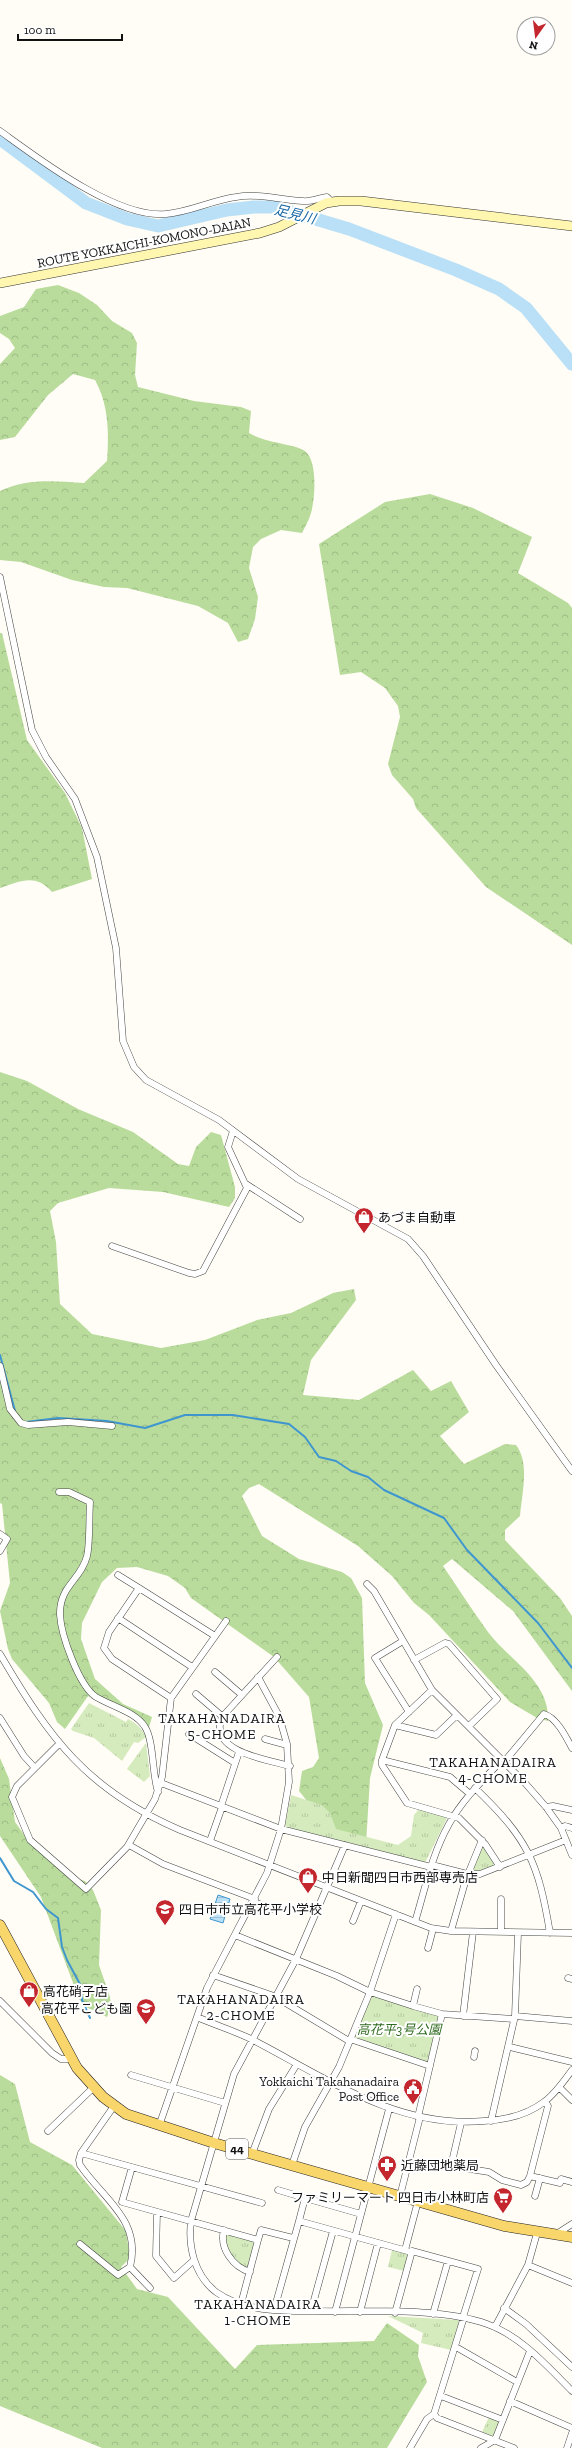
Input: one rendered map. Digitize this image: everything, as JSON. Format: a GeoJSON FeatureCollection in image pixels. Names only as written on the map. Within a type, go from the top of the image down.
{"type":"FeatureCollection","features":[{"type":"Feature","properties":{"kind":"main road","name":"ROUTE YOKKAICHI-KOMONO-DAIAN"},"geometry":{"type":"LineString","coordinates":[[0,282],[260,233],[279,226],[319,205],[331,201],[361,202],[572,226]]}},
{"type":"Feature","properties":{"kind":"main road","name":"44"},"geometry":{"type":"LineString","coordinates":[[0,1925],[72,2059],[93,2088],[114,2106],[136,2118],[252,2154],[537,2233],[572,2237]]}},
{"type":"Feature","properties":{"kind":"street"},"geometry":{"type":"LineString","coordinates":[[0,131],[40,160],[113,204],[143,213],[165,214],[237,197],[256,196],[305,202],[327,197],[331,201]]}},
{"type":"Feature","properties":{"kind":"street"},"geometry":{"type":"LineString","coordinates":[[0,577],[32,730],[46,756],[75,799],[94,845],[113,928],[121,1028],[123,1042],[130,1060],[139,1074],[146,1080],[219,1120],[298,1179],[408,1239],[423,1256],[572,1471]]}},
{"type":"Feature","properties":{"kind":"street"},"geometry":{"type":"LineString","coordinates":[[112,1246],[189,1273],[200,1273],[204,1271],[246,1193],[246,1184],[228,1147],[233,1131]]}},
{"type":"Feature","properties":{"kind":"street"},"geometry":{"type":"LineString","coordinates":[[246,1184],[300,1219]]}},
{"type":"Feature","properties":{"kind":"street"},"geometry":{"type":"LineString","coordinates":[[0,1366],[10,1409],[21,1423],[28,1425],[68,1422],[112,1426]]}},
{"type":"Feature","properties":{"kind":"street"},"geometry":{"type":"LineString","coordinates":[[59,1492],[69,1492],[90,1502],[87,1558],[61,1597],[60,1615],[63,1632],[83,1682],[89,1691],[138,1719],[145,1727],[149,1736],[152,1769],[158,1792]]}},
{"type":"Feature","properties":{"kind":"street"},"geometry":{"type":"LineString","coordinates":[[0,1534],[7,1539],[0,1551]]}},
{"type":"Feature","properties":{"kind":"street"},"geometry":{"type":"LineString","coordinates":[[118,1575],[215,1636]]}},
{"type":"Feature","properties":{"kind":"street"},"geometry":{"type":"LineString","coordinates":[[367,1584],[374,1591],[432,1690],[503,1761],[546,1807],[560,1828],[571,1852]]}},
{"type":"Feature","properties":{"kind":"street"},"geometry":{"type":"LineString","coordinates":[[139,1588],[106,1637],[104,1648],[112,1659],[171,1698]]}},
{"type":"Feature","properties":{"kind":"street"},"geometry":{"type":"LineString","coordinates":[[118,1618],[192,1667]]}},
{"type":"Feature","properties":{"kind":"street"},"geometry":{"type":"LineString","coordinates":[[59,1744],[17,1786],[12,1797],[26,1834],[41,1852],[86,1889],[129,1845],[146,1815],[161,1783],[171,1698],[226,1621]]}},
{"type":"Feature","properties":{"kind":"street"},"geometry":{"type":"LineString","coordinates":[[403,1641],[375,1658],[409,1712]]}},
{"type":"Feature","properties":{"kind":"street"},"geometry":{"type":"LineString","coordinates":[[414,1660],[445,1643],[449,1644],[497,1699],[468,1726]]}},
{"type":"Feature","properties":{"kind":"street"},"geometry":{"type":"LineString","coordinates":[[0,1654],[34,1711],[59,1744],[107,1789],[146,1815],[433,1929],[473,1932],[572,1933]]}},
{"type":"Feature","properties":{"kind":"street"},"geometry":{"type":"LineString","coordinates":[[277,1657],[223,1717],[220,1725],[222,1735],[230,1746],[239,1752],[290,1766]]}},
{"type":"Feature","properties":{"kind":"street"},"geometry":{"type":"LineString","coordinates":[[215,1672],[242,1695]]}},
{"type":"Feature","properties":{"kind":"street"},"geometry":{"type":"LineString","coordinates":[[159,2126],[213,1975],[254,1900],[270,1865],[281,1829],[290,1766],[287,1745],[279,1716],[258,1677]]}},
{"type":"Feature","properties":{"kind":"street"},"geometry":{"type":"LineString","coordinates":[[432,1690],[395,1725],[382,1760],[382,1765],[407,1803],[460,1818],[482,1840],[500,1867]]}},
{"type":"Feature","properties":{"kind":"street"},"geometry":{"type":"LineString","coordinates":[[196,1694],[223,1717]]}},
{"type":"Feature","properties":{"kind":"street"},"geometry":{"type":"LineString","coordinates":[[415,1922],[440,1843],[454,1816],[475,1788],[503,1761],[544,1714],[550,1716],[572,1748]]}},
{"type":"Feature","properties":{"kind":"street"},"geometry":{"type":"LineString","coordinates":[[395,1725],[436,1734],[457,1715]]}},
{"type":"Feature","properties":{"kind":"street"},"geometry":{"type":"LineString","coordinates":[[0,1718],[24,1756],[35,1768]]}},
{"type":"Feature","properties":{"kind":"street"},"geometry":{"type":"LineString","coordinates":[[189,1734],[235,1763]]}},
{"type":"Feature","properties":{"kind":"street"},"geometry":{"type":"LineString","coordinates":[[265,1740],[287,1745]]}},
{"type":"Feature","properties":{"kind":"street"},"geometry":{"type":"LineString","coordinates":[[210,1841],[239,1752]]}},
{"type":"Feature","properties":{"kind":"street"},"geometry":{"type":"LineString","coordinates":[[382,1760],[450,1777],[470,1794]]}},
{"type":"Feature","properties":{"kind":"street"},"geometry":{"type":"LineString","coordinates":[[161,1783],[281,1829],[467,1874],[480,1874],[566,1840]]}},
{"type":"Feature","properties":{"kind":"street"},"geometry":{"type":"LineString","coordinates":[[475,1788],[515,1829],[530,1854],[542,1886],[550,1933]]}},
{"type":"Feature","properties":{"kind":"street"},"geometry":{"type":"LineString","coordinates":[[546,1807],[553,1806],[572,1810]]}},
{"type":"Feature","properties":{"kind":"street"},"geometry":{"type":"LineString","coordinates":[[560,1828],[566,1826],[572,1828]]}},
{"type":"Feature","properties":{"kind":"street"},"geometry":{"type":"LineString","coordinates":[[451,1931],[467,1874],[482,1840]]}},
{"type":"Feature","properties":{"kind":"street"},"geometry":{"type":"LineString","coordinates":[[129,1845],[169,1866],[254,1900],[272,1910]]}},
{"type":"Feature","properties":{"kind":"street"},"geometry":{"type":"LineString","coordinates":[[345,1845],[296,1959],[274,1996],[234,2074],[191,2221],[190,2243],[198,2271],[212,2289],[241,2304],[274,2310],[433,2314],[464,2317],[495,2327],[516,2339],[572,2391]]}},
{"type":"Feature","properties":{"kind":"street"},"geometry":{"type":"LineString","coordinates":[[501,1899],[501,1932]]}},
{"type":"Feature","properties":{"kind":"street"},"geometry":{"type":"LineString","coordinates":[[353,1921],[362,1901]]}},
{"type":"Feature","properties":{"kind":"street"},"geometry":{"type":"LineString","coordinates":[[292,2165],[305,2127],[331,2082],[370,1992],[396,1914]]}},
{"type":"Feature","properties":{"kind":"street"},"geometry":{"type":"LineString","coordinates":[[428,1948],[433,1929]]}},
{"type":"Feature","properties":{"kind":"street"},"geometry":{"type":"LineString","coordinates":[[463,2016],[473,1932]]}},
{"type":"Feature","properties":{"kind":"street"},"geometry":{"type":"LineString","coordinates":[[492,2121],[510,2047],[514,2018],[518,1933]]}},
{"type":"Feature","properties":{"kind":"street"},"geometry":{"type":"LineString","coordinates":[[235,1934],[370,1992],[442,2014],[572,2020]]}},
{"type":"Feature","properties":{"kind":"street"},"geometry":{"type":"LineString","coordinates":[[213,1975],[274,1996],[350,2040],[430,2066]]}},
{"type":"Feature","properties":{"kind":"street"},"geometry":{"type":"LineString","coordinates":[[413,2006],[417,1989]]}},
{"type":"Feature","properties":{"kind":"street"},"geometry":{"type":"LineString","coordinates":[[0,2001],[52,2053],[61,2058],[72,2059]]}},
{"type":"Feature","properties":{"kind":"street"},"geometry":{"type":"LineString","coordinates":[[400,2196],[442,2014]]}},
{"type":"Feature","properties":{"kind":"street"},"geometry":{"type":"LineString","coordinates":[[197,2017],[251,2040],[354,2095],[389,2109],[419,2117],[462,2123],[492,2121],[518,2115],[546,2101],[572,2070]]}},
{"type":"Feature","properties":{"kind":"street"},"geometry":{"type":"LineString","coordinates":[[510,2047],[572,2062]]}},
{"type":"Feature","properties":{"kind":"street"},"geometry":{"type":"LineString","coordinates":[[252,2154],[269,2109],[297,2064]]}},
{"type":"Feature","properties":{"kind":"street"},"geometry":{"type":"LineString","coordinates":[[131,2074],[172,2088],[225,2103]]}},
{"type":"Feature","properties":{"kind":"street"},"geometry":{"type":"LineString","coordinates":[[559,2087],[572,2100]]}},
{"type":"Feature","properties":{"kind":"street"},"geometry":{"type":"LineString","coordinates":[[48,2131],[93,2088]]}},
{"type":"Feature","properties":{"kind":"street"},"geometry":{"type":"LineString","coordinates":[[462,2123],[451,2166],[489,2172],[518,2185],[525,2183],[530,2176],[548,2106],[546,2101]]}},
{"type":"Feature","properties":{"kind":"street"},"geometry":{"type":"LineString","coordinates":[[80,2244],[94,2253],[118,2274],[130,2267],[134,2248],[128,2229],[108,2196],[80,2165],[79,2160],[81,2153],[114,2106]]}},
{"type":"Feature","properties":{"kind":"street"},"geometry":{"type":"LineString","coordinates":[[335,2312],[389,2109]]}},
{"type":"Feature","properties":{"kind":"street"},"geometry":{"type":"LineString","coordinates":[[81,2153],[262,2203]]}},
{"type":"Feature","properties":{"kind":"street"},"geometry":{"type":"LineString","coordinates":[[132,2167],[122,2202],[258,2240]]}},
{"type":"Feature","properties":{"kind":"street"},"geometry":{"type":"LineString","coordinates":[[530,2176],[560,2183],[561,2179],[572,2182]]}},
{"type":"Feature","properties":{"kind":"street"},"geometry":{"type":"LineString","coordinates":[[535,2196],[540,2178]]}},
{"type":"Feature","properties":{"kind":"street"},"geometry":{"type":"LineString","coordinates":[[278,2190],[362,2214]]}},
{"type":"Feature","properties":{"kind":"street"},"geometry":{"type":"LineString","coordinates":[[274,2310],[305,2198]]}},
{"type":"Feature","properties":{"kind":"street"},"geometry":{"type":"LineString","coordinates":[[395,2313],[418,2201]]}},
{"type":"Feature","properties":{"kind":"street"},"geometry":{"type":"LineString","coordinates":[[157,2212],[156,2252],[158,2260],[174,2278],[194,2260]]}},
{"type":"Feature","properties":{"kind":"street"},"geometry":{"type":"LineString","coordinates":[[299,2221],[478,2269],[441,2396],[434,2414],[427,2419],[410,2448]]}},
{"type":"Feature","properties":{"kind":"street"},"geometry":{"type":"LineString","coordinates":[[555,2234],[572,2224]]}},
{"type":"Feature","properties":{"kind":"street"},"geometry":{"type":"LineString","coordinates":[[224,2230],[223,2242],[228,2254],[240,2268],[250,2272]]}},
{"type":"Feature","properties":{"kind":"street"},"geometry":{"type":"LineString","coordinates":[[241,2304],[261,2230],[294,2238]]}},
{"type":"Feature","properties":{"kind":"street"},"geometry":{"type":"LineString","coordinates":[[311,2311],[333,2230]]}},
{"type":"Feature","properties":{"kind":"street"},"geometry":{"type":"LineString","coordinates":[[495,2327],[528,2265],[537,2233]]}},
{"type":"Feature","properties":{"kind":"street"},"geometry":{"type":"LineString","coordinates":[[360,2312],[378,2243]]}},
{"type":"Feature","properties":{"kind":"street"},"geometry":{"type":"LineString","coordinates":[[433,2314],[448,2260]]}},
{"type":"Feature","properties":{"kind":"street"},"geometry":{"type":"LineString","coordinates":[[528,2265],[572,2283]]}},
{"type":"Feature","properties":{"kind":"street"},"geometry":{"type":"LineString","coordinates":[[130,2267],[150,2288]]}},
{"type":"Feature","properties":{"kind":"street"},"geometry":{"type":"LineString","coordinates":[[504,2308],[526,2324],[572,2367]]}},
{"type":"Feature","properties":{"kind":"street"},"geometry":{"type":"LineString","coordinates":[[456,2347],[517,2382]]}},
{"type":"Feature","properties":{"kind":"street"},"geometry":{"type":"LineString","coordinates":[[481,2448],[495,2440],[530,2351]]}},
{"type":"Feature","properties":{"kind":"street"},"geometry":{"type":"LineString","coordinates":[[441,2396],[503,2420]]}},
{"type":"Feature","properties":{"kind":"street"},"geometry":{"type":"LineString","coordinates":[[510,2401],[572,2428]]}},
{"type":"Feature","properties":{"kind":"street"},"geometry":{"type":"LineString","coordinates":[[434,2414],[437,2418],[514,2448]]}},
{"type":"Feature","properties":{"kind":"street"},"geometry":{"type":"LineString","coordinates":[[567,2448],[572,2433]]}},
{"type":"Feature","properties":{"kind":"green space"},"geometry":{"type":"Polygon","coordinates":[[[58,285],[79,293],[97,305],[112,321],[132,333],[137,343],[135,375],[138,387],[194,401],[241,407],[251,411],[249,433],[263,439],[301,449],[309,456],[314,471],[314,499],[310,516],[302,533],[281,530],[261,539],[253,547],[249,568],[258,597],[255,619],[248,639],[238,642],[228,623],[198,606],[127,588],[104,587],[72,580],[21,562],[0,560],[0,491],[20,484],[41,481],[84,483],[107,461],[108,430],[100,390],[95,380],[73,374],[48,395],[15,437],[0,440],[0,364],[15,348],[9,339],[0,333],[0,316],[24,307],[36,289],[58,285]]]}},
{"type":"Feature","properties":{"kind":"green space"},"geometry":{"type":"Polygon","coordinates":[[[430,494],[473,508],[532,537],[518,573],[568,603],[572,608],[572,945],[486,887],[416,808],[413,799],[392,775],[388,764],[400,717],[398,706],[385,688],[361,672],[340,675],[319,544],[385,502],[430,494]]]}},
{"type":"Feature","properties":{"kind":"green space"},"geometry":{"type":"Polygon","coordinates":[[[0,633],[2,633],[27,740],[65,793],[82,828],[92,879],[52,892],[40,882],[28,880],[0,888],[0,633]]]}},
{"type":"Feature","properties":{"kind":"green space"},"geometry":{"type":"Polygon","coordinates":[[[0,1072],[27,1081],[78,1109],[133,1132],[178,1164],[189,1166],[196,1147],[211,1132],[221,1135],[235,1187],[235,1198],[229,1207],[163,1192],[109,1188],[58,1203],[50,1211],[56,1242],[60,1304],[92,1334],[161,1348],[205,1340],[257,1320],[291,1313],[333,1293],[354,1289],[356,1300],[311,1360],[303,1395],[359,1400],[413,1370],[431,1391],[451,1381],[469,1412],[440,1436],[464,1464],[505,1444],[516,1445],[520,1452],[523,1460],[524,1479],[520,1516],[505,1530],[505,1540],[560,1598],[572,1616],[572,1691],[513,1611],[452,1559],[443,1566],[488,1632],[527,1672],[535,1683],[542,1694],[547,1707],[548,1721],[537,1718],[510,1702],[429,1615],[414,1603],[392,1576],[358,1546],[259,1484],[249,1488],[242,1496],[262,1536],[299,1559],[342,1572],[351,1578],[362,1598],[365,1683],[383,1725],[370,1778],[366,1844],[346,1839],[320,1817],[299,1791],[302,1771],[313,1767],[319,1758],[309,1697],[274,1657],[191,1598],[185,1588],[168,1576],[137,1567],[117,1568],[102,1582],[82,1623],[81,1639],[95,1679],[123,1704],[152,1717],[149,1727],[88,1696],[65,1729],[57,1722],[49,1703],[12,1659],[8,1649],[0,1611],[10,1583],[2,1504],[0,1503],[0,1072]]]}},
{"type":"Feature","properties":{"kind":"green space"},"geometry":{"type":"Polygon","coordinates":[[[89,1703],[126,1722],[128,1719],[139,1726],[143,1731],[146,1737],[138,1743],[134,1742],[122,1761],[94,1738],[71,1729],[89,1703]]]}},
{"type":"Feature","properties":{"kind":"green space"},"geometry":{"type":"Polygon","coordinates":[[[146,1743],[150,1776],[144,1782],[127,1769],[146,1743]]]}},
{"type":"Feature","properties":{"kind":"green space"},"geometry":{"type":"Polygon","coordinates":[[[0,1758],[9,1779],[15,1822],[28,1840],[74,1878],[85,1881],[93,1890],[101,1910],[99,1965],[110,1997],[111,2007],[107,2017],[86,2007],[79,1999],[41,1897],[0,1836],[0,1758]]]}},
{"type":"Feature","properties":{"kind":"green space"},"geometry":{"type":"Polygon","coordinates":[[[291,1795],[322,1805],[330,1813],[336,1829],[398,1845],[411,1836],[414,1815],[419,1809],[446,1816],[447,1818],[425,1863],[288,1828],[285,1826],[291,1795]]]}},
{"type":"Feature","properties":{"kind":"green space"},"geometry":{"type":"Polygon","coordinates":[[[484,1846],[496,1863],[495,1867],[474,1873],[471,1870],[481,1847],[484,1846]]]}},
{"type":"Feature","properties":{"kind":"green space","name":"高花平3号公園"},"geometry":{"type":"Polygon","coordinates":[[[372,1996],[438,2016],[428,2063],[353,2039],[372,1996]]]}},
{"type":"Feature","properties":{"kind":"green space"},"geometry":{"type":"Polygon","coordinates":[[[0,2075],[15,2084],[30,2142],[72,2165],[126,2231],[130,2258],[121,2267],[137,2289],[168,2297],[235,2369],[257,2345],[374,2341],[387,2323],[419,2345],[418,2356],[427,2382],[387,2448],[102,2448],[0,2406],[0,2075]]]}},
{"type":"Feature","properties":{"kind":"green space"},"geometry":{"type":"Polygon","coordinates":[[[227,2233],[253,2240],[254,2243],[248,2268],[244,2269],[231,2254],[226,2241],[225,2235],[227,2233]]]}},
{"type":"Feature","properties":{"kind":"green space"},"geometry":{"type":"Polygon","coordinates":[[[392,2250],[407,2254],[408,2257],[404,2271],[388,2267],[392,2250]]]}},
{"type":"Feature","properties":{"kind":"green space"},"geometry":{"type":"Polygon","coordinates":[[[388,2316],[458,2320],[460,2323],[451,2350],[421,2343],[423,2333],[388,2316]]]}},
{"type":"Feature","properties":{"kind":"green space"},"geometry":{"type":"Polygon","coordinates":[[[489,2417],[500,2423],[493,2436],[482,2432],[489,2417]]]}},
{"type":"Feature","properties":{"kind":"water"},"geometry":{"type":"Polygon","coordinates":[[[218,1895],[230,1899],[223,1923],[210,1919],[218,1895]]]}},
{"type":"Feature","properties":{"kind":"waterway","name":"足見川"},"geometry":{"type":"LineString","coordinates":[[0,139],[86,203],[127,219],[158,226],[227,210],[254,207],[275,207],[349,229],[456,270],[499,289],[526,308],[572,364]]}},
{"type":"Feature","properties":{"kind":"waterway"},"geometry":{"type":"LineString","coordinates":[[0,1355],[15,1411]]}},
{"type":"Feature","properties":{"kind":"waterway"},"geometry":{"type":"LineString","coordinates":[[26,1422],[58,1418],[107,1421],[145,1428],[185,1415],[233,1415],[289,1424],[305,1437],[319,1457],[336,1461],[351,1471],[368,1477],[384,1490],[444,1518],[467,1550],[538,1623],[572,1668]]}},
{"type":"Feature","properties":{"kind":"waterway"},"geometry":{"type":"LineString","coordinates":[[0,1858],[14,1881],[33,1892],[46,1909],[58,1918],[62,1947],[67,1960],[82,1988],[82,2000],[90,2018]]}},
{"type":"Feature","properties":{"kind":"place","name":"あづま自動車"},"geometry":{"type":"Point","coordinates":[364,1234]}},
{"type":"Feature","properties":{"kind":"place","name":"中日新聞四日市西部専売店"},"geometry":{"type":"Point","coordinates":[308,1894]}},
{"type":"Feature","properties":{"kind":"place","name":"四日市市立高花平小学校"},"geometry":{"type":"Point","coordinates":[165,1926]}},
{"type":"Feature","properties":{"kind":"place","name":"高花硝子店"},"geometry":{"type":"Point","coordinates":[29,2008]}},
{"type":"Feature","properties":{"kind":"place","name":"高花平こども園"},"geometry":{"type":"Point","coordinates":[146,2025]}},
{"type":"Feature","properties":{"kind":"place","name":"Yokkaichi Takahanadaira Post Office"},"geometry":{"type":"Point","coordinates":[413,2105]}},
{"type":"Feature","properties":{"kind":"place","name":"近藤団地薬局"},"geometry":{"type":"Point","coordinates":[387,2182]}},
{"type":"Feature","properties":{"kind":"place","name":"ファミリーマート 四日市小林町店"},"geometry":{"type":"Point","coordinates":[503,2214]}},
{"type":"Feature","properties":{"kind":"district","name":"TAKAHANADAIRA 5-CHOME"},"geometry":{"type":"Point","coordinates":[222,1726]}},
{"type":"Feature","properties":{"kind":"district","name":"TAKAHANADAIRA 4-CHOME"},"geometry":{"type":"Point","coordinates":[493,1770]}},
{"type":"Feature","properties":{"kind":"district","name":"TAKAHANADAIRA 2-CHOME"},"geometry":{"type":"Point","coordinates":[241,2008]}},
{"type":"Feature","properties":{"kind":"district","name":"TAKAHANADAIRA 1-CHOME"},"geometry":{"type":"Point","coordinates":[258,2312]}}]}
